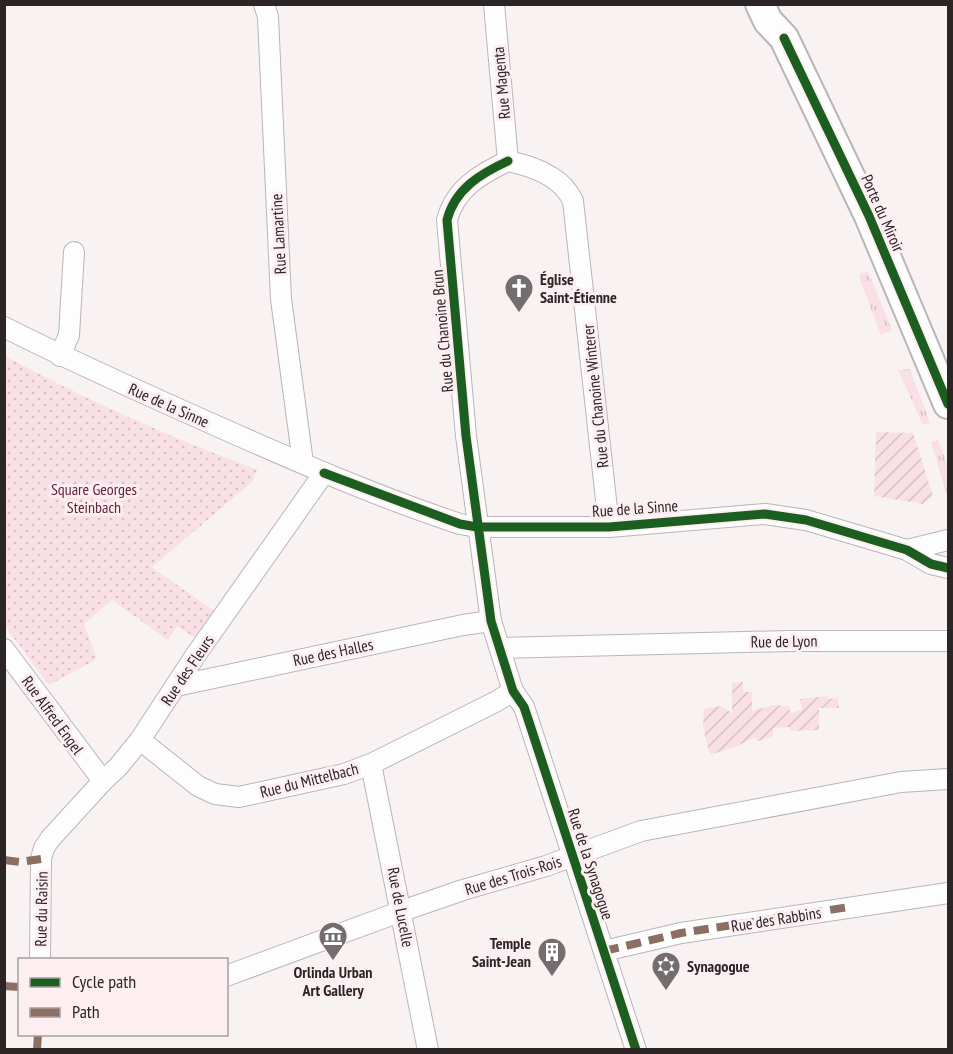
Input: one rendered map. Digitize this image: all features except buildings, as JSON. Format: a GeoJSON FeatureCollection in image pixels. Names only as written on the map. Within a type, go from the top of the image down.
{"type":"FeatureCollection","features":[{"type":"Feature","properties":{"kind":"main road","name":"Porte du Miroir"},"geometry":{"type":"LineString","coordinates":[[760,4],[768,21],[784,38],[869,216],[948,404]]}},
{"type":"Feature","properties":{"kind":"main road","name":"Porte du Miroir"},"geometry":{"type":"LineString","coordinates":[[780,4],[784,38]]}},
{"type":"Feature","properties":{"kind":"street","name":"Rue Lamartine"},"geometry":{"type":"LineString","coordinates":[[264,4],[268,16],[281,299],[303,463]]}},
{"type":"Feature","properties":{"kind":"street","name":"Rue Magenta"},"geometry":{"type":"LineString","coordinates":[[494,4],[508,161]]}},
{"type":"Feature","properties":{"kind":"street","name":"Rue du Chanoine Winterer"},"geometry":{"type":"LineString","coordinates":[[508,161],[531,166],[555,180],[570,194],[573,201],[609,527]]}},
{"type":"Feature","properties":{"kind":"street","name":"Rue du Chanoine Brun"},"geometry":{"type":"LineString","coordinates":[[491,621],[466,436],[447,220],[451,205],[461,193],[487,171],[508,161]]}},
{"type":"Feature","properties":{"kind":"street"},"geometry":{"type":"LineString","coordinates":[[60,356],[69,335],[74,252]]}},
{"type":"Feature","properties":{"kind":"street","name":"Rue de la Sinne"},"geometry":{"type":"LineString","coordinates":[[4,327],[60,356],[324,473],[460,524],[477,527],[609,527],[765,514],[806,520],[907,550],[931,564],[948,568]]}},
{"type":"Feature","properties":{"kind":"street","name":"Rue des Fleurs"},"geometry":{"type":"LineString","coordinates":[[41,859],[47,844],[140,740],[195,656],[324,473]]}},
{"type":"Feature","properties":{"kind":"street"},"geometry":{"type":"LineString","coordinates":[[907,550],[948,540]]}},
{"type":"Feature","properties":{"kind":"street","name":"Rue de la Synagogue"},"geometry":{"type":"LineString","coordinates":[[491,621],[513,690],[524,707],[636,1050]]}},
{"type":"Feature","properties":{"kind":"street","name":"Rue des Halles"},"geometry":{"type":"LineString","coordinates":[[176,686],[491,621]]}},
{"type":"Feature","properties":{"kind":"street","name":"Rue de Lyon"},"geometry":{"type":"LineString","coordinates":[[501,648],[789,641],[948,641]]}},
{"type":"Feature","properties":{"kind":"street","name":"Rue Alfred Engel"},"geometry":{"type":"LineString","coordinates":[[4,649],[103,781]]}},
{"type":"Feature","properties":{"kind":"street"},"geometry":{"type":"LineString","coordinates":[[195,656],[198,670],[210,679]]}},
{"type":"Feature","properties":{"kind":"street","name":"Rue du Mittelbach"},"geometry":{"type":"LineString","coordinates":[[140,740],[198,786],[215,794],[239,797],[344,774],[371,764],[497,701],[513,690]]}},
{"type":"Feature","properties":{"kind":"street","name":"Rue de Lucelle"},"geometry":{"type":"LineString","coordinates":[[371,764],[428,1050]]}},
{"type":"Feature","properties":{"kind":"street","name":"Rue des Trois-Rois"},"geometry":{"type":"LineString","coordinates":[[228,975],[402,911],[546,866],[651,829],[901,782],[948,779]]}},
{"type":"Feature","properties":{"kind":"street","name":"Rue du Raisin"},"geometry":{"type":"LineString","coordinates":[[40,958],[41,859]]}},
{"type":"Feature","properties":{"kind":"street","name":"Rue des Rabbins"},"geometry":{"type":"LineString","coordinates":[[604,951],[681,933],[948,893]]}},
{"type":"Feature","properties":{"kind":"green space"},"geometry":{"type":"Polygon","coordinates":[[[868,271],[892,330],[881,335],[859,277],[860,274],[868,271]]]}},
{"type":"Feature","properties":{"kind":"green space","name":"Square Georges Steinbach"},"geometry":{"type":"Polygon","coordinates":[[[5,356],[129,417],[257,470],[252,482],[152,567],[214,611],[195,638],[177,626],[168,640],[112,600],[84,624],[97,659],[49,685],[5,626],[5,356]]]}},
{"type":"Feature","properties":{"kind":"green space"},"geometry":{"type":"Polygon","coordinates":[[[910,369],[930,423],[923,425],[898,370],[910,369]]]}},
{"type":"Feature","properties":{"kind":"green space"},"geometry":{"type":"Polygon","coordinates":[[[876,432],[913,433],[933,496],[923,504],[874,496],[876,432]]]}},
{"type":"Feature","properties":{"kind":"green space"},"geometry":{"type":"Polygon","coordinates":[[[938,440],[948,466],[947,496],[931,442],[938,440]]]}},
{"type":"Feature","properties":{"kind":"green space"},"geometry":{"type":"Polygon","coordinates":[[[743,682],[743,690],[752,692],[752,711],[773,705],[789,706],[790,713],[802,710],[800,699],[828,696],[828,699],[838,698],[839,708],[819,708],[819,730],[790,731],[789,727],[773,728],[773,736],[758,741],[755,737],[735,747],[710,755],[703,728],[704,709],[720,706],[732,713],[732,683],[743,682]]]}},
{"type":"Feature","properties":{"kind":"marked path"},"geometry":{"type":"LineString","coordinates":[[4,860],[20,862],[41,859]]}},
{"type":"Feature","properties":{"kind":"marked path"},"geometry":{"type":"LineString","coordinates":[[604,951],[681,933],[849,907]]}},
{"type":"Feature","properties":{"kind":"marked path"},"geometry":{"type":"LineString","coordinates":[[4,986],[18,987]]}},
{"type":"Feature","properties":{"kind":"marked path"},"geometry":{"type":"LineString","coordinates":[[37,1050],[38,1036]]}},
{"type":"Feature","properties":{"kind":"cycle path"},"geometry":{"type":"LineString","coordinates":[[784,38],[869,216],[948,404]]}},
{"type":"Feature","properties":{"kind":"cycle path"},"geometry":{"type":"LineString","coordinates":[[508,161],[488,171],[462,191],[447,220],[466,436],[491,621],[513,691],[524,707],[636,1050]]}},
{"type":"Feature","properties":{"kind":"cycle path"},"geometry":{"type":"LineString","coordinates":[[324,473],[460,524],[477,527],[609,527],[765,514],[806,520],[907,550],[931,564],[948,568]]}},
{"type":"Feature","properties":{"kind":"place","name":"Église Saint-Étienne"},"geometry":{"type":"Point","coordinates":[519,314]}},
{"type":"Feature","properties":{"kind":"place","name":"Orlinda Urban Art Gallery"},"geometry":{"type":"Point","coordinates":[333,962]}},
{"type":"Feature","properties":{"kind":"place","name":"Temple Saint-Jean"},"geometry":{"type":"Point","coordinates":[552,978]}},
{"type":"Feature","properties":{"kind":"place","name":"Synagogue"},"geometry":{"type":"Point","coordinates":[666,992]}}]}
